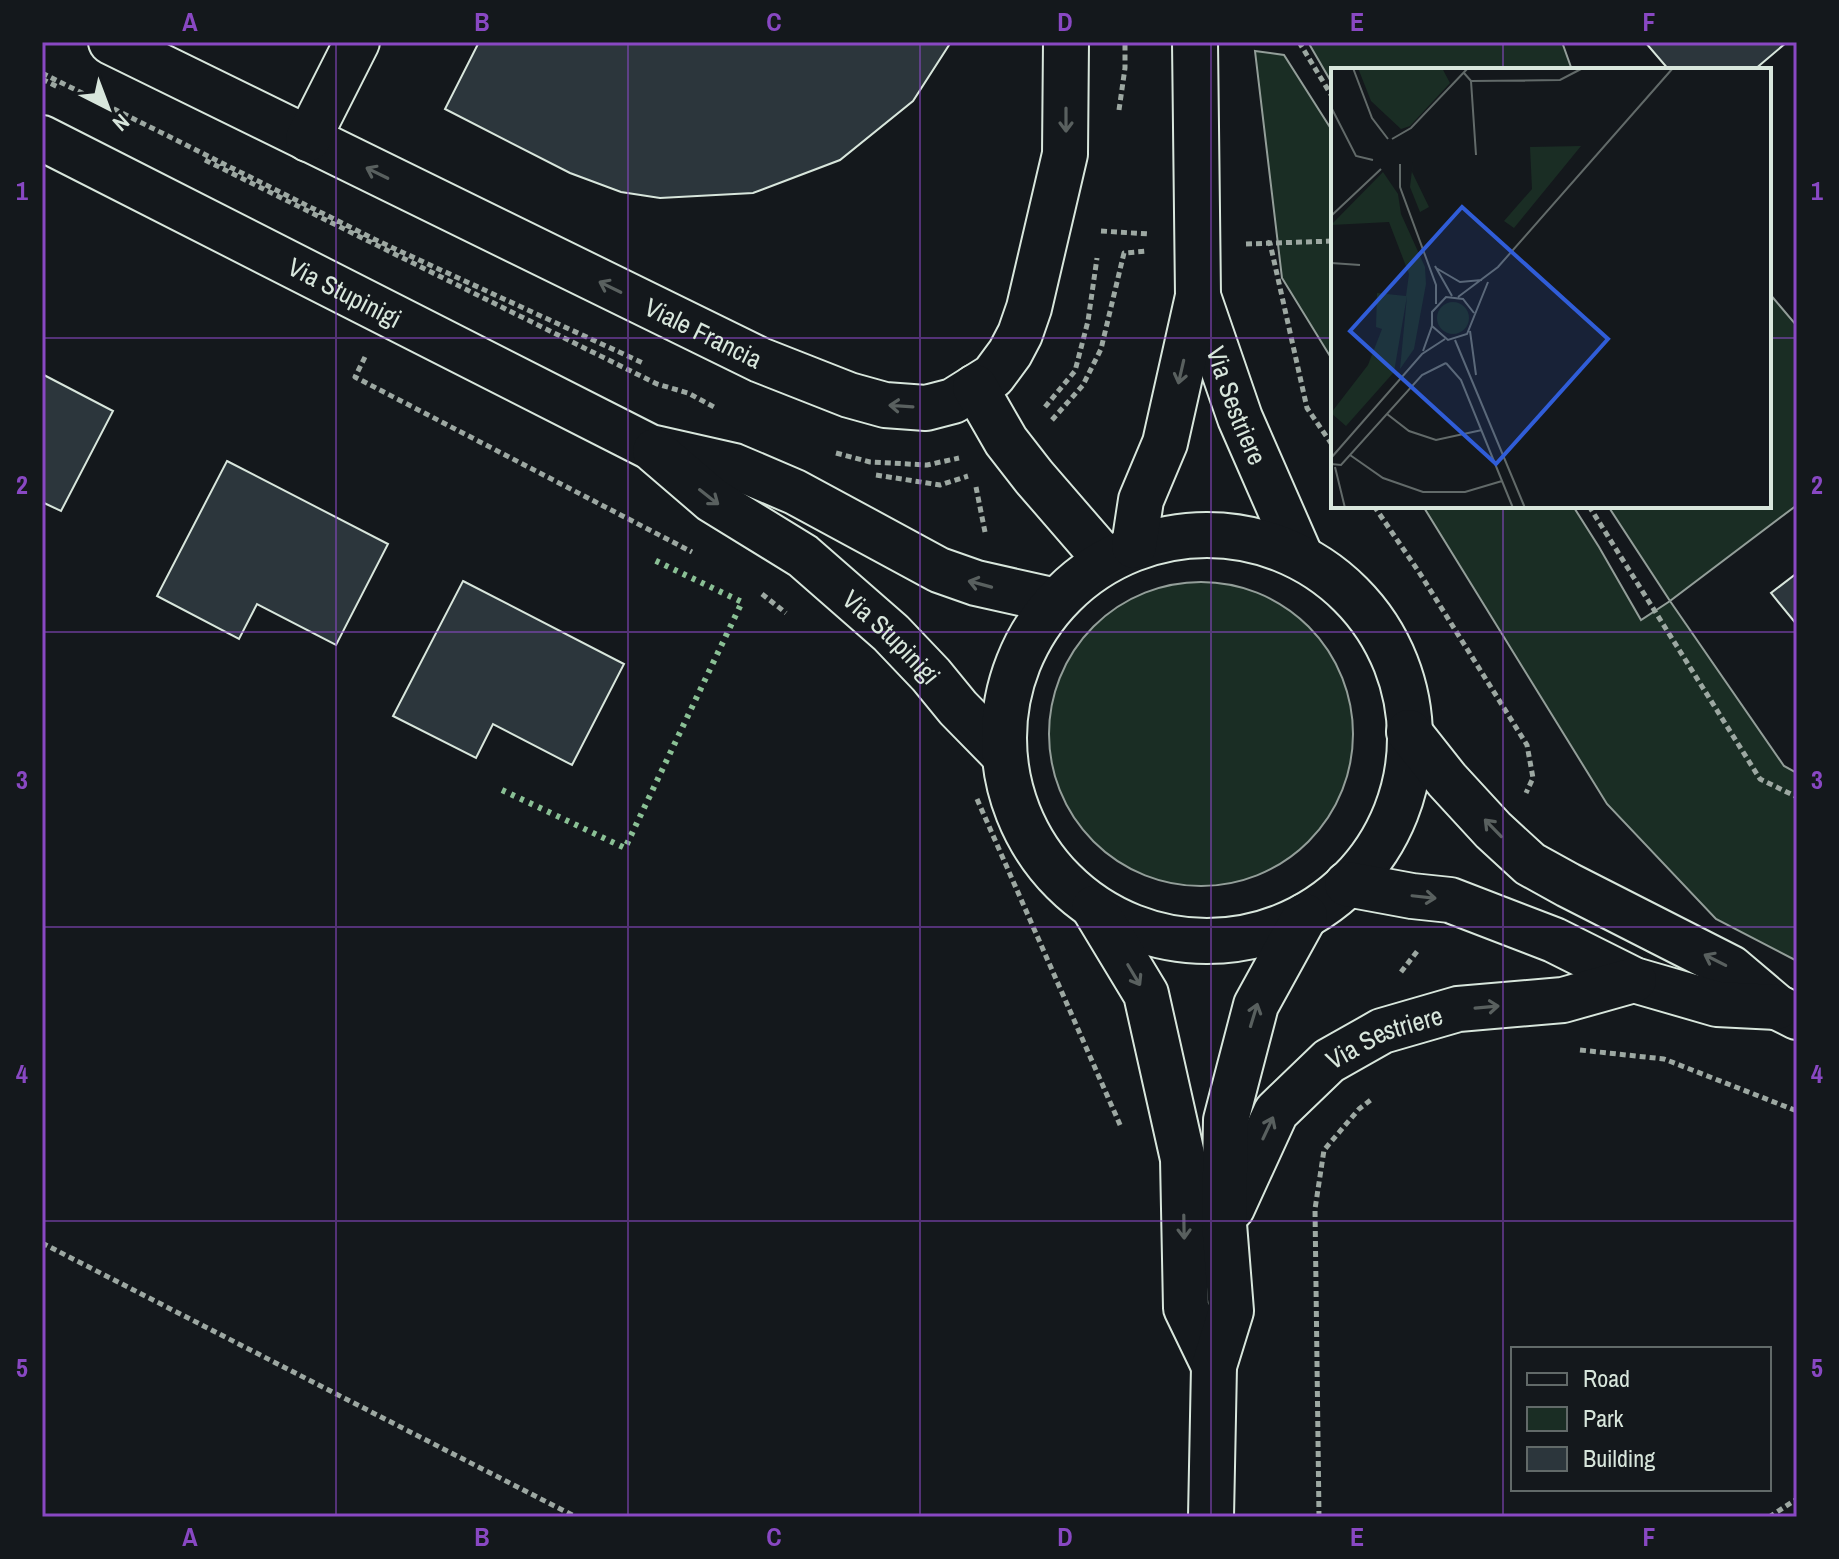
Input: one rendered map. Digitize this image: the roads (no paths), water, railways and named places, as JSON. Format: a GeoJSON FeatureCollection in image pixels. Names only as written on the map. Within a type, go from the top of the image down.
{"type":"FeatureCollection","features":[{"type":"Feature","properties":{"kind":"main road","name":"Viale Francia"},"geometry":{"type":"LineString","coordinates":[[111,42],[760,360],[849,395],[885,405],[926,408],[953,401],[993,376],[1020,334],[1029,308],[1065,154],[1066,42]]}},
{"type":"Feature","properties":{"kind":"main road"},"geometry":{"type":"LineString","coordinates":[[308,139],[357,42]]}},
{"type":"Feature","properties":{"kind":"main road","name":"Via Sestriere"},"geometry":{"type":"LineString","coordinates":[[1120,553],[1165,443],[1198,296],[1195,42]]}},
{"type":"Feature","properties":{"kind":"main road","name":"Via Stupinigi"},"geometry":{"type":"LineString","coordinates":[[42,138],[650,447],[712,500],[803,556],[891,633],[1004,755]]}},
{"type":"Feature","properties":{"kind":"main road","name":"Via Sestriere"},"geometry":{"type":"LineString","coordinates":[[1198,296],[1240,418],[1300,555]]}},
{"type":"Feature","properties":{"kind":"main road"},"geometry":{"type":"LineString","coordinates":[[975,387],[1006,441],[1034,477],[1120,553]]}},
{"type":"Feature","properties":{"kind":"main road","name":"Via Stupinigi"},"geometry":{"type":"LineString","coordinates":[[650,447],[734,466],[795,492],[939,570],[976,583],[1056,601]]}},
{"type":"Feature","properties":{"kind":"main road"},"geometry":{"type":"LineString","coordinates":[[1239,536],[1300,555],[1354,595],[1392,651],[1410,715],[1406,782],[1387,838],[1347,884],[1305,916],[1254,936],[1198,941],[1144,932],[1094,908],[1059,878],[1032,841],[1013,800],[1004,755],[1005,713],[1014,672],[1031,635],[1056,601],[1087,573],[1120,553],[1239,536]]}},
{"type":"Feature","properties":{"kind":"main road"},"geometry":{"type":"LineString","coordinates":[[1409,732],[1447,780],[1493,830],[1530,864],[1731,968],[1787,1012]]}},
{"type":"Feature","properties":{"kind":"main road"},"geometry":{"type":"LineString","coordinates":[[1347,884],[1450,900],[1554,940],[1634,980],[1717,1004],[1787,1012]]}},
{"type":"Feature","properties":{"kind":"main road","name":"Via Sestriere"},"geometry":{"type":"LineString","coordinates":[[1094,908],[1146,994],[1183,1159],[1186,1308],[1214,1366]]}},
{"type":"Feature","properties":{"kind":"main road","name":"Via Sestriere"},"geometry":{"type":"LineString","coordinates":[[1211,1517],[1214,1366],[1231,1311],[1224,1224],[1226,1120],[1256,1005],[1305,916]]}},
{"type":"Feature","properties":{"kind":"main road","name":"Via Sestriere"},"geometry":{"type":"LineString","coordinates":[[1224,1224],[1276,1112],[1329,1061],[1382,1031],[1458,1009],[1563,1000],[1634,980]]}}]}
